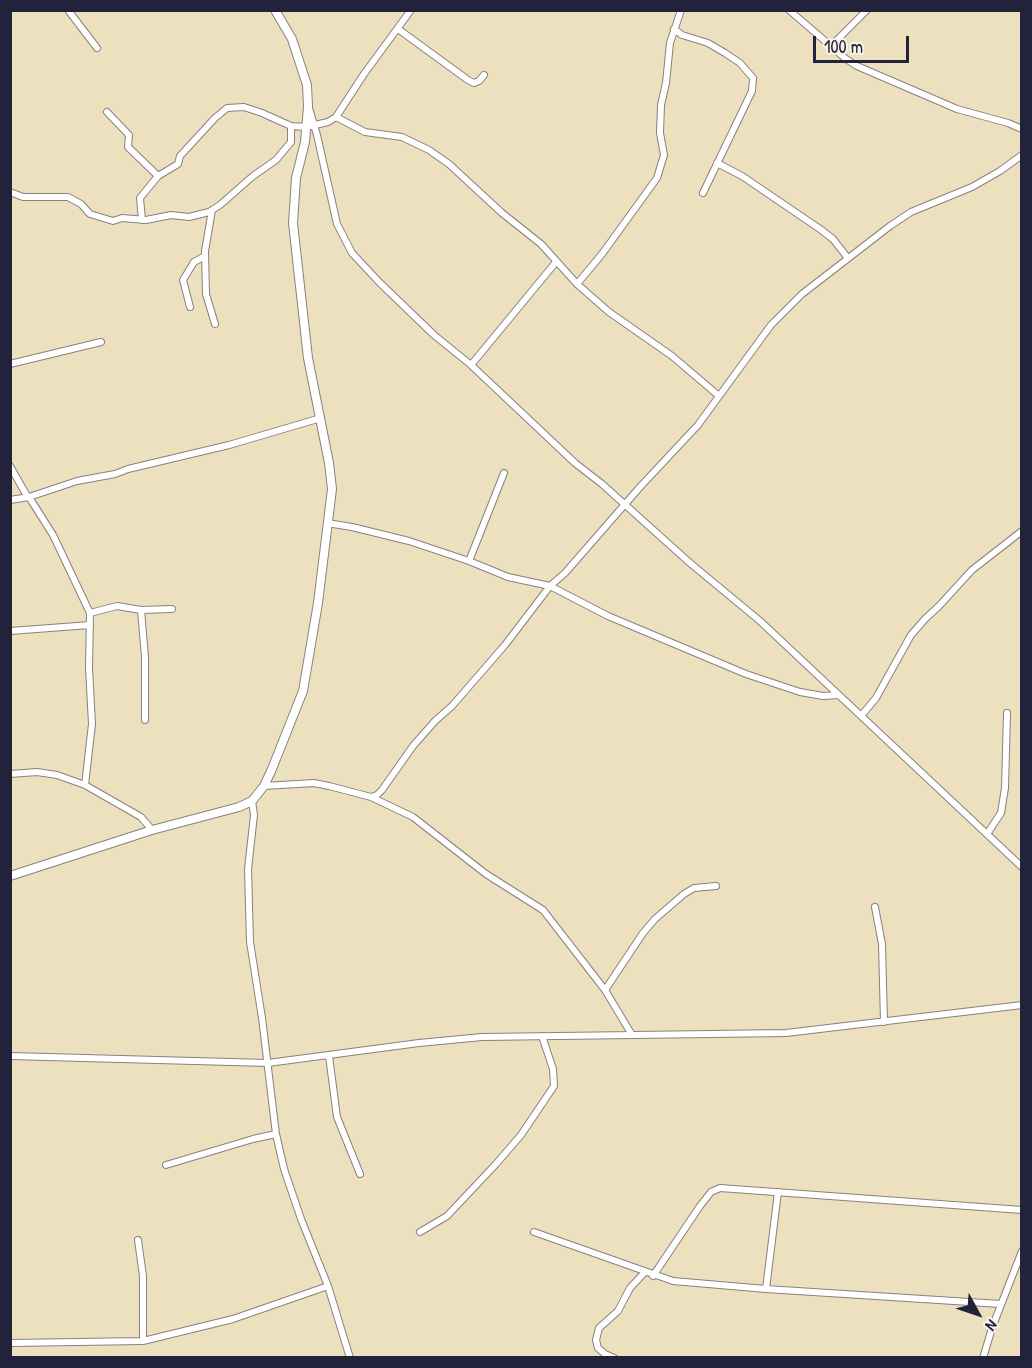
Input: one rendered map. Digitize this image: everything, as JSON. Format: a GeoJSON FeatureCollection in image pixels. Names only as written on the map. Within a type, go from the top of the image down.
{"type":"FeatureCollection","features":[{"type":"Feature","properties":{"kind":"street"},"geometry":{"type":"LineString","coordinates":[[68,10],[97,48]]}},
{"type":"Feature","properties":{"kind":"street"},"geometry":{"type":"LineString","coordinates":[[275,10],[292,39],[304,69],[308,85],[310,126],[337,224],[352,253],[434,335],[471,365],[575,463],[760,621],[1022,867]]}},
{"type":"Feature","properties":{"kind":"street"},"geometry":{"type":"LineString","coordinates":[[142,220],[140,198],[158,177],[178,164],[180,156],[227,108],[244,107],[262,112],[291,126],[310,126],[328,122],[336,117],[411,10]]}},
{"type":"Feature","properties":{"kind":"street"},"geometry":{"type":"LineString","coordinates":[[577,284],[602,254],[657,178],[664,155],[660,133],[661,105],[670,43],[681,10]]}},
{"type":"Feature","properties":{"kind":"street"},"geometry":{"type":"LineString","coordinates":[[789,10],[857,66],[957,109],[1022,129]]}},
{"type":"Feature","properties":{"kind":"street"},"geometry":{"type":"LineString","coordinates":[[831,46],[867,10]]}},
{"type":"Feature","properties":{"kind":"street"},"geometry":{"type":"LineString","coordinates":[[398,29],[468,80],[474,83],[484,75]]}},
{"type":"Feature","properties":{"kind":"street"},"geometry":{"type":"LineString","coordinates":[[674,29],[682,35],[708,43],[740,63],[753,78],[752,91],[703,193]]}},
{"type":"Feature","properties":{"kind":"street"},"geometry":{"type":"LineString","coordinates":[[107,112],[129,135],[128,147],[158,177]]}},
{"type":"Feature","properties":{"kind":"street"},"geometry":{"type":"LineString","coordinates":[[336,117],[364,132],[402,136],[429,150],[541,244],[577,284],[625,324],[686,367],[719,396]]}},
{"type":"Feature","properties":{"kind":"street"},"geometry":{"type":"LineString","coordinates":[[10,192],[23,197],[68,197],[81,204],[90,214],[113,221],[122,218],[142,220],[171,215],[189,217],[212,210],[276,160],[291,141],[291,126]]}},
{"type":"Feature","properties":{"kind":"street"},"geometry":{"type":"LineString","coordinates":[[10,876],[152,830],[239,807],[252,801],[264,786],[284,742],[303,691],[318,603],[332,489],[321,418],[308,358],[293,223],[296,178],[310,126]]}},
{"type":"Feature","properties":{"kind":"street"},"geometry":{"type":"LineString","coordinates":[[372,797],[382,790],[413,746],[435,720],[452,706],[505,645],[550,586],[565,573],[698,425],[764,334],[789,306],[848,257],[911,212],[972,187],[1022,155]]}},
{"type":"Feature","properties":{"kind":"street"},"geometry":{"type":"LineString","coordinates":[[717,163],[742,176],[820,229],[833,239],[848,257]]}},
{"type":"Feature","properties":{"kind":"street"},"geometry":{"type":"LineString","coordinates":[[212,210],[205,256],[206,294],[215,324]]}},
{"type":"Feature","properties":{"kind":"street"},"geometry":{"type":"LineString","coordinates":[[190,307],[183,280],[194,262],[205,256]]}},
{"type":"Feature","properties":{"kind":"street"},"geometry":{"type":"LineString","coordinates":[[471,365],[556,262]]}},
{"type":"Feature","properties":{"kind":"street"},"geometry":{"type":"LineString","coordinates":[[10,364],[101,342]]}},
{"type":"Feature","properties":{"kind":"street"},"geometry":{"type":"LineString","coordinates":[[10,500],[28,497],[77,481],[115,474],[138,466],[229,445],[321,418]]}},
{"type":"Feature","properties":{"kind":"street"},"geometry":{"type":"LineString","coordinates":[[10,466],[53,535],[90,613],[89,668],[92,724],[84,785]]}},
{"type":"Feature","properties":{"kind":"street"},"geometry":{"type":"LineString","coordinates":[[469,561],[504,473]]}},
{"type":"Feature","properties":{"kind":"street"},"geometry":{"type":"LineString","coordinates":[[327,523],[352,526],[409,541],[508,577],[550,586],[608,616],[736,670],[800,692],[823,696],[838,695]]}},
{"type":"Feature","properties":{"kind":"street"},"geometry":{"type":"LineString","coordinates":[[861,716],[876,698],[911,635],[972,570],[1022,531]]}},
{"type":"Feature","properties":{"kind":"street"},"geometry":{"type":"LineString","coordinates":[[90,613],[117,606],[141,610],[172,609]]}},
{"type":"Feature","properties":{"kind":"street"},"geometry":{"type":"LineString","coordinates":[[141,610],[145,657],[145,720]]}},
{"type":"Feature","properties":{"kind":"street"},"geometry":{"type":"LineString","coordinates":[[10,631],[90,625]]}},
{"type":"Feature","properties":{"kind":"street"},"geometry":{"type":"LineString","coordinates":[[987,834],[1001,813],[1005,788],[1006,713]]}},
{"type":"Feature","properties":{"kind":"street"},"geometry":{"type":"LineString","coordinates":[[10,774],[37,772],[57,775],[84,785],[141,817],[152,830]]}},
{"type":"Feature","properties":{"kind":"street"},"geometry":{"type":"LineString","coordinates":[[264,786],[314,783],[372,797],[413,817],[486,874],[543,910],[605,990],[632,1035]]}},
{"type":"Feature","properties":{"kind":"street"},"geometry":{"type":"LineString","coordinates":[[252,801],[254,815],[248,869],[250,942],[276,1134],[287,1179],[328,1286],[350,1358]]}},
{"type":"Feature","properties":{"kind":"street"},"geometry":{"type":"LineString","coordinates":[[605,990],[655,919],[694,888],[716,886]]}},
{"type":"Feature","properties":{"kind":"street"},"geometry":{"type":"LineString","coordinates":[[875,907],[882,944],[885,1022]]}},
{"type":"Feature","properties":{"kind":"street"},"geometry":{"type":"LineString","coordinates":[[10,1056],[268,1063],[482,1036],[786,1033],[1022,1005]]}},
{"type":"Feature","properties":{"kind":"street"},"geometry":{"type":"LineString","coordinates":[[420,1232],[447,1216],[496,1164],[526,1128],[554,1086],[553,1069],[542,1036]]}},
{"type":"Feature","properties":{"kind":"street"},"geometry":{"type":"LineString","coordinates":[[329,1056],[335,1107],[360,1174]]}},
{"type":"Feature","properties":{"kind":"street"},"geometry":{"type":"LineString","coordinates":[[166,1165],[253,1138],[276,1134]]}},
{"type":"Feature","properties":{"kind":"street"},"geometry":{"type":"LineString","coordinates":[[654,1276],[711,1192],[720,1188],[1022,1210]]}},
{"type":"Feature","properties":{"kind":"street"},"geometry":{"type":"LineString","coordinates":[[766,1289],[778,1192]]}},
{"type":"Feature","properties":{"kind":"street"},"geometry":{"type":"LineString","coordinates":[[534,1232],[673,1281],[1001,1304]]}},
{"type":"Feature","properties":{"kind":"street"},"geometry":{"type":"LineString","coordinates":[[138,1240],[143,1276],[143,1341]]}},
{"type":"Feature","properties":{"kind":"street"},"geometry":{"type":"LineString","coordinates":[[983,1358],[1022,1251]]}},
{"type":"Feature","properties":{"kind":"street"},"geometry":{"type":"LineString","coordinates":[[614,1358],[598,1348],[596,1340],[599,1328],[618,1311],[630,1288],[645,1272]]}},
{"type":"Feature","properties":{"kind":"street"},"geometry":{"type":"LineString","coordinates":[[10,1343],[143,1341],[233,1319],[328,1286]]}}]}
